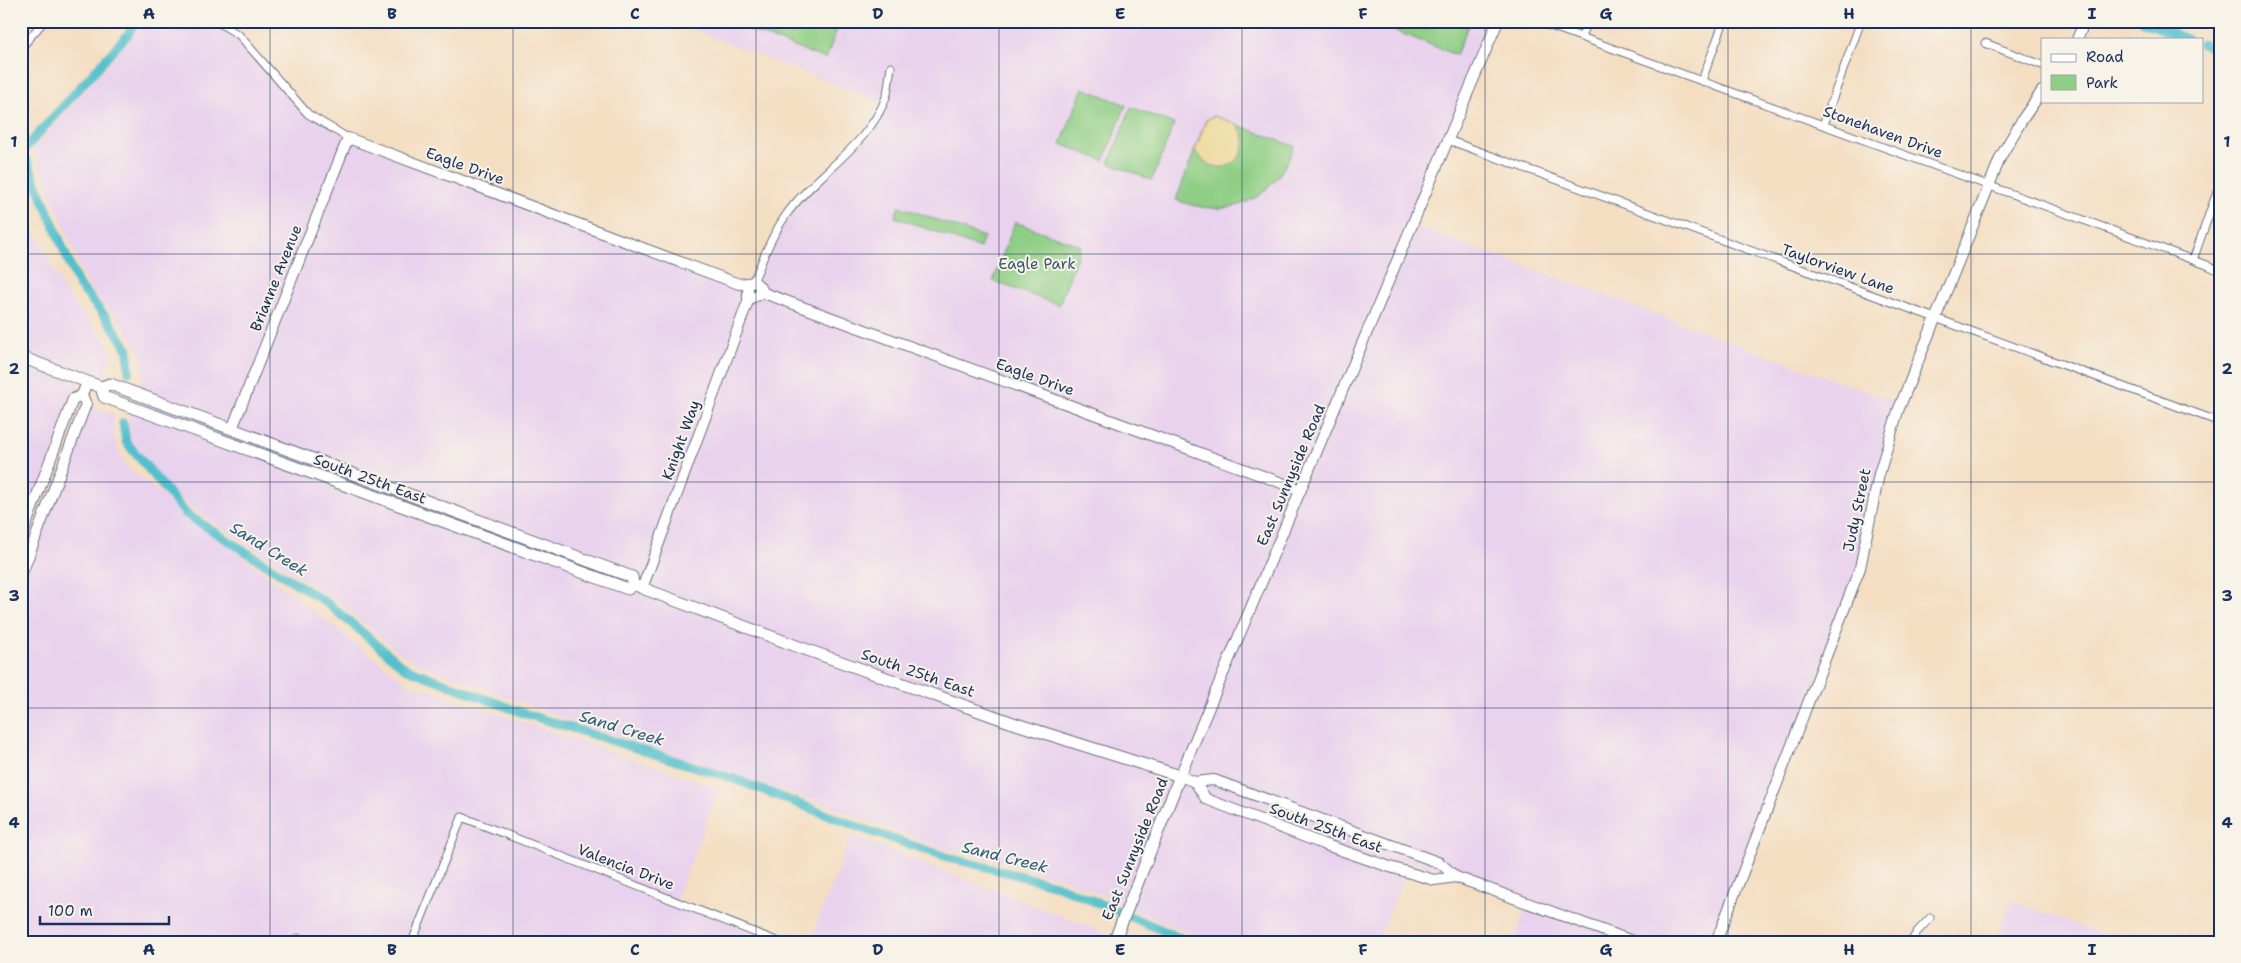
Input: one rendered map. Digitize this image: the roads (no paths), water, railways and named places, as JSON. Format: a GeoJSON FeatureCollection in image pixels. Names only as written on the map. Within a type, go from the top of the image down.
{"type":"FeatureCollection","features":[{"type":"Feature","properties":{"kind":"main road","name":"South 25th East"},"geometry":{"type":"LineString","coordinates":[[21,357],[101,387],[110,384],[632,577],[638,586],[799,647],[985,713],[1180,776]]}},
{"type":"Feature","properties":{"kind":"main road","name":"South 25th East"},"geometry":{"type":"LineString","coordinates":[[101,387],[104,397],[261,456],[628,590],[638,586]]}},
{"type":"Feature","properties":{"kind":"main road"},"geometry":{"type":"LineString","coordinates":[[261,456],[267,450],[284,455],[298,453]]}},
{"type":"Feature","properties":{"kind":"main road"},"geometry":{"type":"LineString","coordinates":[[438,520],[443,507]]}},
{"type":"Feature","properties":{"kind":"main road","name":"East Sunnyside Road"},"geometry":{"type":"LineString","coordinates":[[1114,942],[1180,776]]}},
{"type":"Feature","properties":{"kind":"street"},"geometry":{"type":"LineString","coordinates":[[21,48],[44,21]]}},
{"type":"Feature","properties":{"kind":"street","name":"Eagle Drive"},"geometry":{"type":"LineString","coordinates":[[216,21],[239,35],[308,114],[348,138],[1301,490]]}},
{"type":"Feature","properties":{"kind":"street","name":"East Sunnyside Road"},"geometry":{"type":"LineString","coordinates":[[1180,776],[1498,21]]}},
{"type":"Feature","properties":{"kind":"street","name":"Stonehaven Drive"},"geometry":{"type":"LineString","coordinates":[[1536,21],[1702,80],[2220,271]]}},
{"type":"Feature","properties":{"kind":"street"},"geometry":{"type":"LineString","coordinates":[[1582,37],[1588,21]]}},
{"type":"Feature","properties":{"kind":"street"},"geometry":{"type":"LineString","coordinates":[[1702,80],[1724,21]]}},
{"type":"Feature","properties":{"kind":"street"},"geometry":{"type":"LineString","coordinates":[[1823,125],[1861,21]]}},
{"type":"Feature","properties":{"kind":"street"},"geometry":{"type":"LineString","coordinates":[[2077,38],[2085,21]]}},
{"type":"Feature","properties":{"kind":"street"},"geometry":{"type":"LineString","coordinates":[[1985,43],[2041,66]]}},
{"type":"Feature","properties":{"kind":"street","name":"Knight Way"},"geometry":{"type":"LineString","coordinates":[[638,586],[764,256],[786,215],[806,190],[858,140],[877,116],[887,94],[891,67]]}},
{"type":"Feature","properties":{"kind":"street","name":"Judy Street"},"geometry":{"type":"LineString","coordinates":[[1716,942],[1860,568],[1879,474],[1889,437],[1934,319],[2001,156],[2022,120],[2041,93]]}},
{"type":"Feature","properties":{"kind":"street","name":"Brianne Avenue"},"geometry":{"type":"LineString","coordinates":[[232,428],[348,138]]}},
{"type":"Feature","properties":{"kind":"street","name":"Taylorview Lane"},"geometry":{"type":"LineString","coordinates":[[1448,140],[1934,319],[2219,420]]}},
{"type":"Feature","properties":{"kind":"street"},"geometry":{"type":"LineString","coordinates":[[2193,260],[2220,183]]}},
{"type":"Feature","properties":{"kind":"street"},"geometry":{"type":"LineString","coordinates":[[21,538],[73,399],[82,394],[87,382]]}},
{"type":"Feature","properties":{"kind":"street"},"geometry":{"type":"LineString","coordinates":[[21,576],[86,404],[82,394]]}},
{"type":"Feature","properties":{"kind":"street","name":"South 25th East"},"geometry":{"type":"LineString","coordinates":[[1180,776],[1195,782],[1214,780],[1334,823],[1440,863],[1456,877],[1635,942]]}},
{"type":"Feature","properties":{"kind":"street","name":"South 25th East"},"geometry":{"type":"LineString","coordinates":[[1195,782],[1206,799],[1323,844],[1434,880],[1456,877]]}},
{"type":"Feature","properties":{"kind":"street","name":"Valencia Drive"},"geometry":{"type":"LineString","coordinates":[[412,942],[462,817],[779,942]]}},
{"type":"Feature","properties":{"kind":"street"},"geometry":{"type":"LineString","coordinates":[[1912,942],[1917,932],[1930,918]]}},
{"type":"Feature","properties":{"kind":"street"},"geometry":{"type":"LineString","coordinates":[[755,942],[758,934]]}},
{"type":"Feature","properties":{"kind":"street"},"geometry":{"type":"LineString","coordinates":[[298,938],[307,942]]}},
{"type":"Feature","properties":{"kind":"waterway"},"geometry":{"type":"LineString","coordinates":[[21,153],[129,33],[135,21]]}},
{"type":"Feature","properties":{"kind":"waterway"},"geometry":{"type":"LineString","coordinates":[[2142,21],[2184,38]]}},
{"type":"Feature","properties":{"kind":"waterway"},"geometry":{"type":"LineString","coordinates":[[2204,45],[2220,51]]}},
{"type":"Feature","properties":{"kind":"waterway","name":"Sand Creek"},"geometry":{"type":"LineString","coordinates":[[21,155],[27,161],[78,284],[109,321],[128,350],[129,372]]}},
{"type":"Feature","properties":{"kind":"waterway","name":"Sand Creek"},"geometry":{"type":"LineString","coordinates":[[123,423],[126,442],[186,514],[327,603],[405,668],[520,712],[734,779],[869,831],[950,858],[1056,885],[1190,942]]}},
{"type":"Feature","properties":{"kind":"park label","name":"Eagle Park"},"geometry":{"type":"Point","coordinates":[1037,264]}}]}
